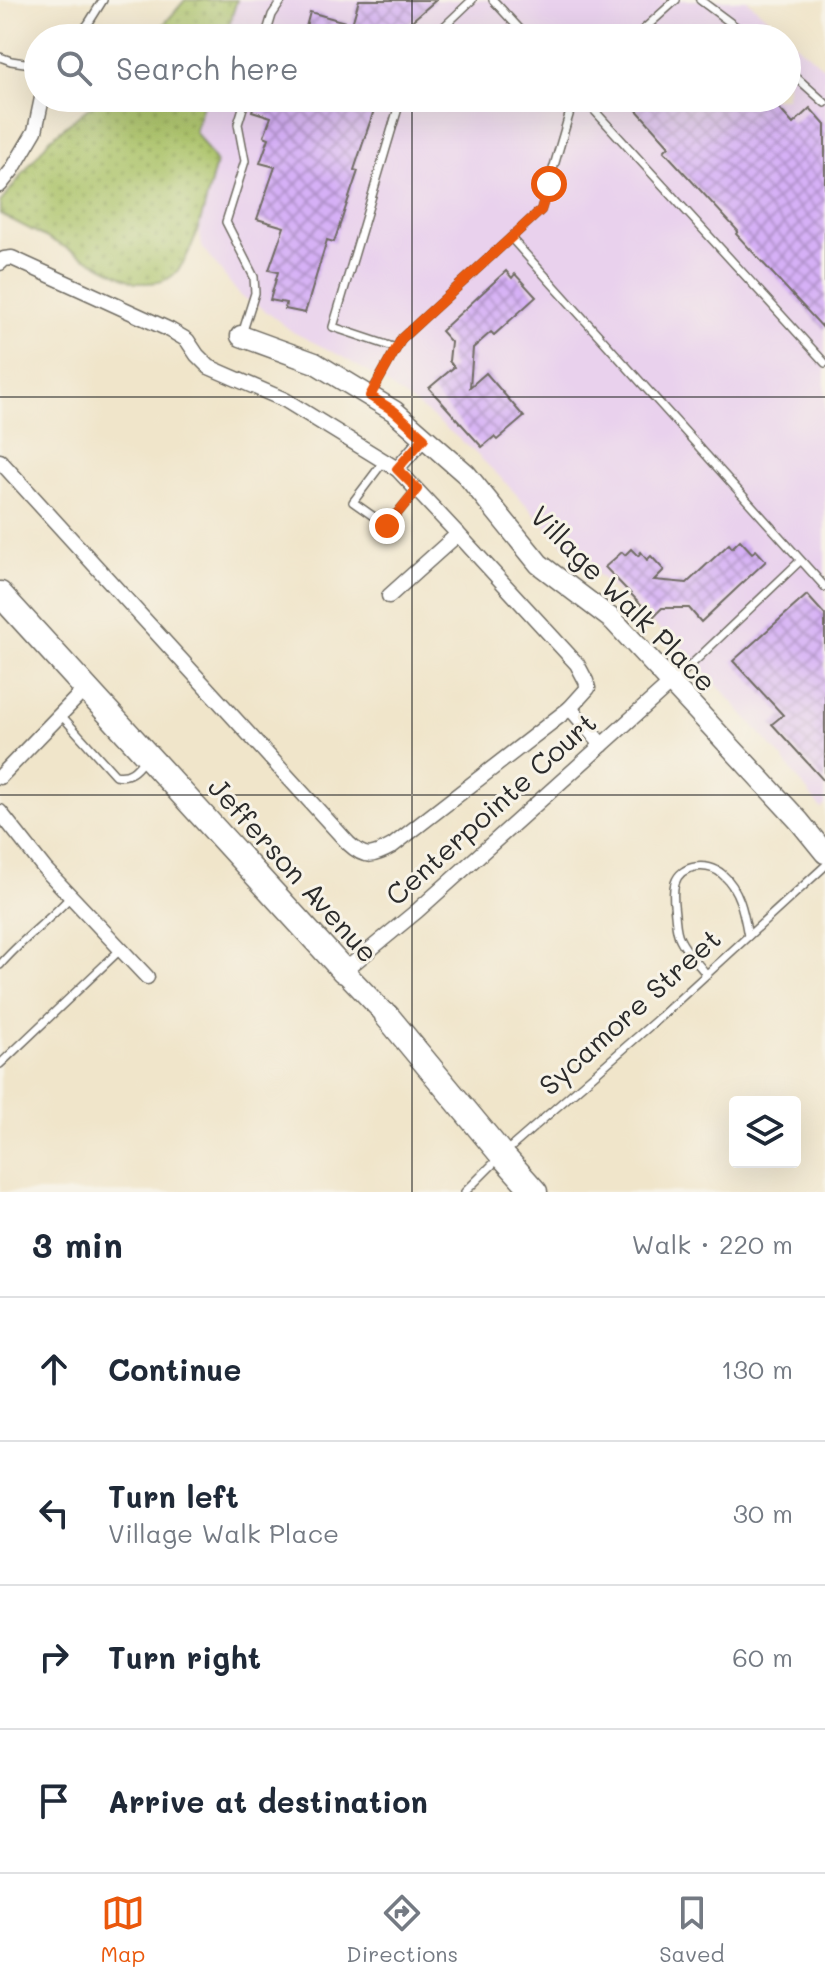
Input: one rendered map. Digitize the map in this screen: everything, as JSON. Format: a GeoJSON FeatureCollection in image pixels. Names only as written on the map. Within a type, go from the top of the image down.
{"type":"FeatureCollection","features":[{"type":"Feature","properties":{"kind":"main road","name":"Jefferson Avenue"},"geometry":{"type":"LineString","coordinates":[[0,594],[344,971]]}},
{"type":"Feature","properties":{"kind":"main road","name":"Jefferson Avenue"},"geometry":{"type":"LineString","coordinates":[[387,1016],[535,1192]]}},
{"type":"Feature","properties":{"kind":"street"},"geometry":{"type":"LineString","coordinates":[[0,185],[35,131],[39,112]]}},
{"type":"Feature","properties":{"kind":"street"},"geometry":{"type":"LineString","coordinates":[[0,461],[359,853],[379,853],[392,846],[570,708],[588,688],[577,664],[417,489],[390,465],[285,400],[209,367],[187,340],[170,330],[12,258],[1,259]]}},
{"type":"Feature","properties":{"kind":"street","name":"Village Walk Place"},"geometry":{"type":"LineString","coordinates":[[241,336],[315,363],[370,396],[394,411],[466,474],[539,564],[613,620],[825,853]]}},
{"type":"Feature","properties":{"kind":"street"},"geometry":{"type":"LineString","coordinates":[[390,465],[424,438]]}},
{"type":"Feature","properties":{"kind":"street"},"geometry":{"type":"LineString","coordinates":[[389,596],[458,534]]}},
{"type":"Feature","properties":{"kind":"street","name":"Centerpointe Court"},"geometry":{"type":"LineString","coordinates":[[344,971],[417,911],[671,683]]}},
{"type":"Feature","properties":{"kind":"street"},"geometry":{"type":"LineString","coordinates":[[0,777],[87,687]]}},
{"type":"Feature","properties":{"kind":"street"},"geometry":{"type":"LineString","coordinates":[[570,708],[602,745]]}},
{"type":"Feature","properties":{"kind":"street"},"geometry":{"type":"LineString","coordinates":[[0,812],[45,869],[147,977]]}},
{"type":"Feature","properties":{"kind":"street","name":"Jefferson Avenue"},"geometry":{"type":"LineString","coordinates":[[344,971],[387,1016]]}},
{"type":"Feature","properties":{"kind":"lane"},"geometry":{"type":"LineString","coordinates":[[88,24],[103,0]]}},
{"type":"Feature","properties":{"kind":"lane"},"geometry":{"type":"LineString","coordinates":[[269,24],[282,0]]}},
{"type":"Feature","properties":{"kind":"lane"},"geometry":{"type":"LineString","coordinates":[[447,24],[472,0]]}},
{"type":"Feature","properties":{"kind":"lane"},"geometry":{"type":"LineString","coordinates":[[493,0],[515,24]]}},
{"type":"Feature","properties":{"kind":"lane"},"geometry":{"type":"LineString","coordinates":[[649,24],[676,0]]}},
{"type":"Feature","properties":{"kind":"lane"},"geometry":{"type":"LineString","coordinates":[[700,0],[732,24]]}},
{"type":"Feature","properties":{"kind":"lane"},"geometry":{"type":"LineString","coordinates":[[0,57],[24,63]]}},
{"type":"Feature","properties":{"kind":"lane"},"geometry":{"type":"LineString","coordinates":[[801,82],[825,103]]}},
{"type":"Feature","properties":{"kind":"lane"},"geometry":{"type":"LineString","coordinates":[[241,336],[255,293],[254,277],[226,222],[245,161],[238,124],[242,112]]}},
{"type":"Feature","properties":{"kind":"lane"},"geometry":{"type":"LineString","coordinates":[[396,348],[333,327],[397,112]]}},
{"type":"Feature","properties":{"kind":"lane"},"geometry":{"type":"LineString","coordinates":[[370,396],[402,338],[541,210],[570,112]]}},
{"type":"Feature","properties":{"kind":"lane"},"geometry":{"type":"LineString","coordinates":[[596,112],[825,363]]}},
{"type":"Feature","properties":{"kind":"lane"},"geometry":{"type":"LineString","coordinates":[[511,238],[825,587]]}},
{"type":"Feature","properties":{"kind":"lane"},"geometry":{"type":"LineString","coordinates":[[390,465],[353,502],[387,526],[417,489]]}},
{"type":"Feature","properties":{"kind":"lane"},"geometry":{"type":"LineString","coordinates":[[671,683],[800,561]]}},
{"type":"Feature","properties":{"kind":"lane"},"geometry":{"type":"LineString","coordinates":[[61,715],[115,775],[132,774],[149,756]]}},
{"type":"Feature","properties":{"kind":"lane"},"geometry":{"type":"LineString","coordinates":[[706,974],[678,933],[674,889],[675,880],[683,872],[695,866],[720,872],[742,905],[748,936]]}},
{"type":"Feature","properties":{"kind":"lane","name":"Sycamore Street"},"geometry":{"type":"LineString","coordinates":[[465,1192],[502,1155],[825,866]]}},
{"type":"Feature","properties":{"kind":"lane"},"geometry":{"type":"LineString","coordinates":[[0,965],[71,896]]}},
{"type":"Feature","properties":{"kind":"lane"},"geometry":{"type":"LineString","coordinates":[[0,1064],[121,949]]}},
{"type":"Feature","properties":{"kind":"shaded area"},"geometry":{"type":"Polygon","coordinates":[[[237,0],[747,0],[774,24],[229,24],[237,0]]]}},
{"type":"Feature","properties":{"kind":"shaded area"},"geometry":{"type":"Polygon","coordinates":[[[801,48],[825,69],[825,805],[821,809],[782,758],[721,689],[668,637],[564,545],[470,448],[378,378],[293,332],[258,305],[241,297],[202,247],[198,225],[216,163],[194,131],[200,112],[801,112],[801,48]]]}},
{"type":"Feature","properties":{"kind":"green space"},"geometry":{"type":"Polygon","coordinates":[[[185,0],[237,0],[229,24],[164,24],[185,0]]]}},
{"type":"Feature","properties":{"kind":"green space"},"geometry":{"type":"Polygon","coordinates":[[[84,112],[201,112],[195,131],[216,163],[194,240],[172,276],[155,282],[135,283],[0,214],[0,203],[50,139],[84,112]]]}},
{"type":"Feature","properties":{"kind":"building"},"geometry":{"type":"Polygon","coordinates":[[[359,0],[436,0],[408,24],[352,24],[359,0]]]}},
{"type":"Feature","properties":{"kind":"building"},"geometry":{"type":"Polygon","coordinates":[[[310,12],[352,24],[307,24],[310,12]]]}},
{"type":"Feature","properties":{"kind":"building"},"geometry":{"type":"Polygon","coordinates":[[[810,108],[825,125],[825,330],[664,151],[669,146],[639,112],[782,112],[793,124],[810,108]]]}},
{"type":"Feature","properties":{"kind":"building"},"geometry":{"type":"Polygon","coordinates":[[[255,112],[373,112],[354,170],[358,171],[334,242],[327,240],[305,313],[285,309],[286,303],[270,300],[278,272],[269,270],[284,227],[257,219],[275,167],[260,163],[269,138],[264,136],[271,117],[255,112]]]}},
{"type":"Feature","properties":{"kind":"building"},"geometry":{"type":"Polygon","coordinates":[[[506,271],[512,278],[515,274],[536,297],[494,335],[491,332],[473,348],[470,387],[486,373],[524,417],[497,440],[494,437],[482,447],[429,388],[454,367],[449,361],[451,342],[441,331],[506,271]]]}},
{"type":"Feature","properties":{"kind":"building"},"geometry":{"type":"Polygon","coordinates":[[[740,540],[752,553],[756,550],[766,561],[701,622],[689,608],[662,608],[653,617],[605,567],[622,552],[625,555],[631,549],[638,556],[641,552],[647,560],[651,556],[664,570],[654,580],[687,583],[729,544],[732,548],[740,540]]]}},
{"type":"Feature","properties":{"kind":"building"},"geometry":{"type":"Polygon","coordinates":[[[807,595],[825,615],[825,782],[772,724],[783,715],[733,661],[807,595]]]}},
{"type":"Feature","properties":{"kind":"route"},"geometry":{"type":"LineString","coordinates":[[387,526],[417,489],[397,469],[424,438],[394,411],[370,396],[402,338],[541,210],[549,184]]}}]}
